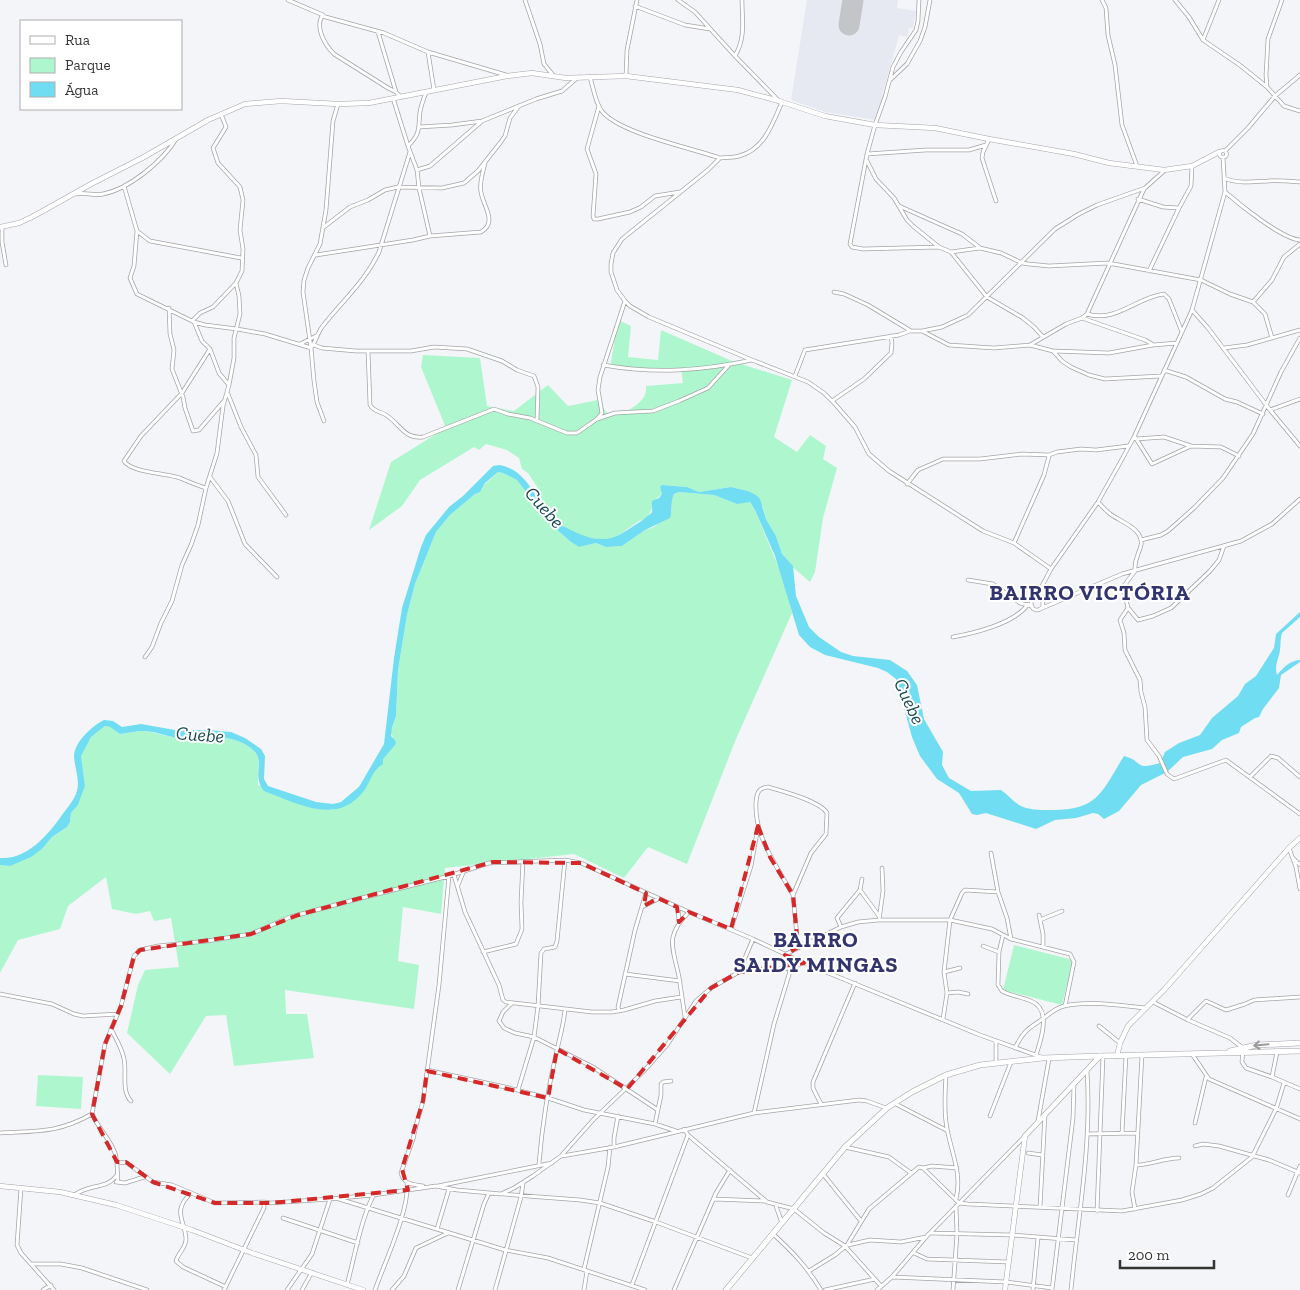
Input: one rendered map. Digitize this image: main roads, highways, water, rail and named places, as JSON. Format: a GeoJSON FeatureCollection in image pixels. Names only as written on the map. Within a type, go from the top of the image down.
{"type":"FeatureCollection","features":[{"type":"Feature","properties":{"kind":"main road"},"geometry":{"type":"LineString","coordinates":[[726,1290],[845,1147],[894,1103],[946,1075],[980,1065],[1046,1058],[1223,1053],[1257,1045],[1300,1043]]}},
{"type":"Feature","properties":{"kind":"main road"},"geometry":{"type":"LineString","coordinates":[[1242,1050],[1300,1051]]}},
{"type":"Feature","properties":{"kind":"water","name":"Cuebe"},"geometry":{"type":"Polygon","coordinates":[[[499,465],[518,473],[525,480],[556,523],[581,535],[596,539],[617,536],[648,516],[652,512],[652,501],[659,498],[662,494],[660,487],[662,485],[687,487],[699,492],[731,487],[756,495],[760,499],[766,519],[776,536],[782,554],[793,566],[796,596],[809,627],[819,637],[841,652],[853,656],[890,660],[907,671],[917,685],[924,719],[943,752],[942,765],[949,778],[971,791],[1001,790],[1019,805],[1026,808],[1042,810],[1065,809],[1088,803],[1103,790],[1124,756],[1142,766],[1160,763],[1165,752],[1179,743],[1200,735],[1212,718],[1238,696],[1245,684],[1256,676],[1274,648],[1276,634],[1300,612],[1300,617],[1282,633],[1276,665],[1277,675],[1290,663],[1300,660],[1300,662],[1281,675],[1279,688],[1259,717],[1241,727],[1239,733],[1222,740],[1212,749],[1183,757],[1167,772],[1141,785],[1119,811],[1104,819],[1098,814],[1093,813],[1076,818],[1055,820],[1036,829],[986,813],[972,814],[959,793],[937,779],[920,756],[912,737],[896,679],[878,668],[825,655],[810,647],[799,635],[775,556],[750,502],[737,504],[714,495],[679,492],[674,494],[670,518],[645,530],[622,546],[606,547],[596,543],[579,547],[548,522],[517,480],[498,472],[485,483],[480,492],[450,515],[436,532],[415,584],[407,615],[398,670],[396,716],[391,736],[396,744],[383,759],[383,764],[374,773],[363,792],[352,802],[341,808],[329,810],[316,809],[264,791],[259,780],[259,760],[255,752],[247,745],[237,741],[216,737],[173,737],[147,731],[120,734],[105,726],[91,737],[81,756],[85,786],[78,805],[71,813],[70,822],[67,827],[52,837],[42,849],[31,857],[10,866],[0,865],[0,858],[20,854],[38,843],[70,804],[78,787],[74,757],[77,746],[89,730],[104,720],[113,721],[122,727],[141,724],[175,730],[231,732],[245,738],[261,749],[265,756],[264,779],[268,786],[316,802],[333,804],[341,802],[359,787],[384,744],[402,608],[426,535],[449,507],[493,466],[499,465]]]}},
{"type":"Feature","properties":{"kind":"district","name":"BAIRRO VICTÓRIA"},"geometry":{"type":"Point","coordinates":[1090,592]}},
{"type":"Feature","properties":{"kind":"district","name":"BAIRRO SAIDY MINGAS"},"geometry":{"type":"Point","coordinates":[816,952]}}]}
